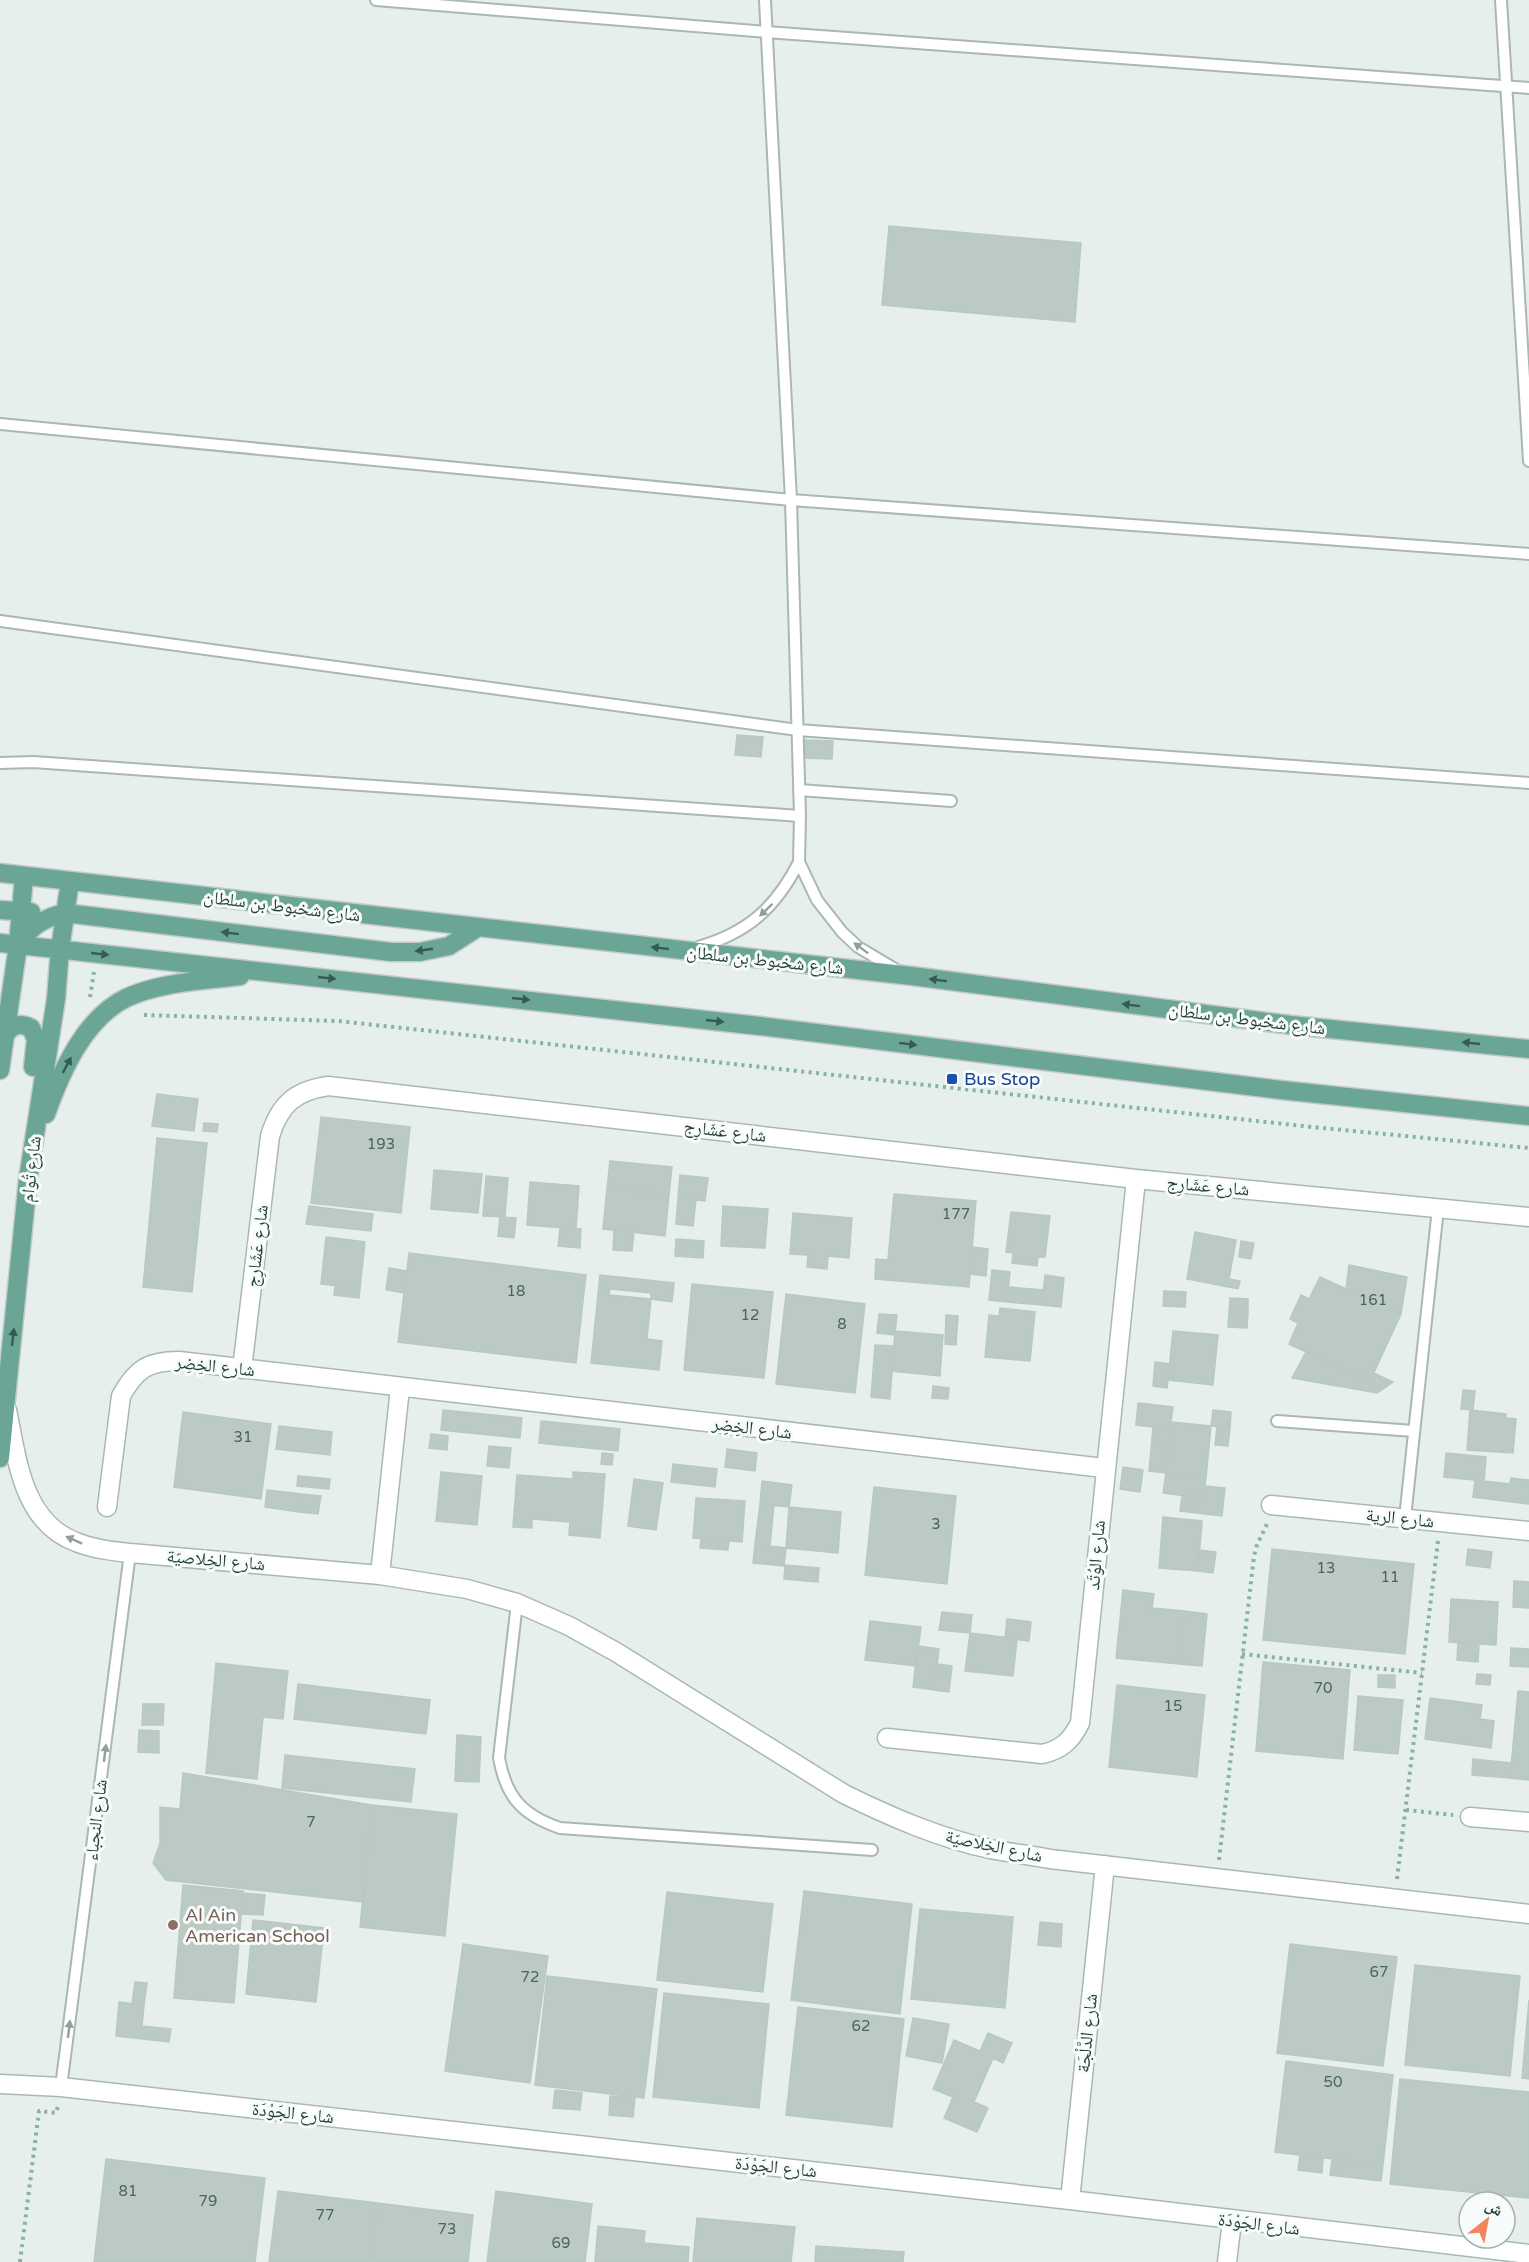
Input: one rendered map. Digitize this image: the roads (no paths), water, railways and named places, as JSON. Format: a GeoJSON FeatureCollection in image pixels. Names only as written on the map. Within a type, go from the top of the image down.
{"type":"FeatureCollection","features":[{"type":"Feature","properties":{"kind":"main road","name":"شارع شخبوط بن سلطان"},"geometry":{"type":"LineString","coordinates":[[0,873],[912,976],[1291,1025],[1529,1049]]}},
{"type":"Feature","properties":{"kind":"main road"},"geometry":{"type":"LineString","coordinates":[[0,1070],[5,1036],[9,944],[21,912],[24,876]]}},
{"type":"Feature","properties":{"kind":"main road"},"geometry":{"type":"LineString","coordinates":[[0,910],[37,912],[51,906],[63,895],[70,881]]}},
{"type":"Feature","properties":{"kind":"main road","name":"شارع تُوام"},"geometry":{"type":"LineString","coordinates":[[0,1458],[28,1179],[56,999],[60,949],[70,881]]}},
{"type":"Feature","properties":{"kind":"main road"},"geometry":{"type":"LineString","coordinates":[[9,944],[37,923],[65,913],[391,952],[420,952],[449,946],[477,928]]}},
{"type":"Feature","properties":{"kind":"main road"},"geometry":{"type":"LineString","coordinates":[[9,944],[771,1027],[1281,1090],[1529,1116]]}},
{"type":"Feature","properties":{"kind":"main road"},"geometry":{"type":"LineString","coordinates":[[28,1179],[46,1113],[58,1082],[87,1032],[105,1012],[125,999],[152,989],[269,972]]}},
{"type":"Feature","properties":{"kind":"main road"},"geometry":{"type":"LineString","coordinates":[[5,1036],[13,1026],[25,1025],[31,1028],[36,1039],[24,1150],[28,1179]]}},
{"type":"Feature","properties":{"kind":"street","name":"شارع عَشَارِج"},"geometry":{"type":"LineString","coordinates":[[242,1369],[270,1136],[279,1112],[287,1102],[313,1088],[342,1087],[1136,1179],[1529,1217]]}},
{"type":"Feature","properties":{"kind":"street","name":"شارع الوُتَد"},"geometry":{"type":"LineString","coordinates":[[887,1738],[1042,1754],[1055,1751],[1066,1744],[1080,1723],[1104,1468],[1136,1179]]}},
{"type":"Feature","properties":{"kind":"street","name":"شارع الخِضِر"},"geometry":{"type":"LineString","coordinates":[[107,1507],[121,1396],[130,1380],[143,1368],[161,1361],[179,1361],[1104,1468]]}},
{"type":"Feature","properties":{"kind":"street"},"geometry":{"type":"LineString","coordinates":[[380,1575],[400,1388]]}},
{"type":"Feature","properties":{"kind":"street","name":"شارع الخِلاصيّة"},"geometry":{"type":"LineString","coordinates":[[6,1405],[21,1479],[38,1514],[56,1531],[75,1542],[130,1553],[380,1575],[467,1589],[517,1603],[570,1626],[616,1652],[810,1774],[879,1811],[943,1836],[990,1849],[1105,1866],[1529,1914]]}},
{"type":"Feature","properties":{"kind":"street","name":"شارع الرية"},"geometry":{"type":"LineString","coordinates":[[1277,1506],[1529,1531]]}},
{"type":"Feature","properties":{"kind":"street"},"geometry":{"type":"LineString","coordinates":[[1470,1817],[1529,1822]]}},
{"type":"Feature","properties":{"kind":"street","name":"شارع الدَّلْجَة"},"geometry":{"type":"LineString","coordinates":[[1070,2200],[1105,1866]]}},
{"type":"Feature","properties":{"kind":"street","name":"شارع الجَوْدَة"},"geometry":{"type":"LineString","coordinates":[[0,2076],[23,2084]]}},
{"type":"Feature","properties":{"kind":"street","name":"شارع الجَوْدَة"},"geometry":{"type":"LineString","coordinates":[[0,2084],[61,2087],[1529,2254]]}},
{"type":"Feature","properties":{"kind":"street"},"geometry":{"type":"LineString","coordinates":[[1227,2262],[1232,2221]]}},
{"type":"Feature","properties":{"kind":"lane"},"geometry":{"type":"LineString","coordinates":[[376,0],[766,32],[1529,88]]}},
{"type":"Feature","properties":{"kind":"lane"},"geometry":{"type":"LineString","coordinates":[[765,0],[792,500],[800,790],[799,862],[817,900],[842,933],[875,958],[912,976]]}},
{"type":"Feature","properties":{"kind":"lane"},"geometry":{"type":"LineString","coordinates":[[1501,0],[1529,461]]}},
{"type":"Feature","properties":{"kind":"lane"},"geometry":{"type":"LineString","coordinates":[[0,424],[792,500],[1529,554]]}},
{"type":"Feature","properties":{"kind":"lane"},"geometry":{"type":"LineString","coordinates":[[0,621],[798,730],[1529,783]]}},
{"type":"Feature","properties":{"kind":"lane"},"geometry":{"type":"LineString","coordinates":[[0,763],[33,762],[800,816]]}},
{"type":"Feature","properties":{"kind":"lane"},"geometry":{"type":"LineString","coordinates":[[800,790],[951,801]]}},
{"type":"Feature","properties":{"kind":"lane"},"geometry":{"type":"LineString","coordinates":[[686,951],[729,937],[747,926],[778,898],[799,862]]}},
{"type":"Feature","properties":{"kind":"lane"},"geometry":{"type":"LineString","coordinates":[[1405,1518],[1438,1208]]}},
{"type":"Feature","properties":{"kind":"lane"},"geometry":{"type":"LineString","coordinates":[[1277,1420],[1414,1431]]}},
{"type":"Feature","properties":{"kind":"lane","name":"شارع النجباء"},"geometry":{"type":"LineString","coordinates":[[61,2087],[130,1553]]}},
{"type":"Feature","properties":{"kind":"lane"},"geometry":{"type":"LineString","coordinates":[[517,1603],[499,1758],[502,1777],[511,1795],[524,1810],[541,1821],[560,1828],[872,1850]]}},
{"type":"Feature","properties":{"kind":"place","name":"Bus Stop"},"geometry":{"type":"Point","coordinates":[952,1079]}},
{"type":"Feature","properties":{"kind":"place","name":"Al Ain American School"},"geometry":{"type":"Point","coordinates":[173,1925]}}]}
